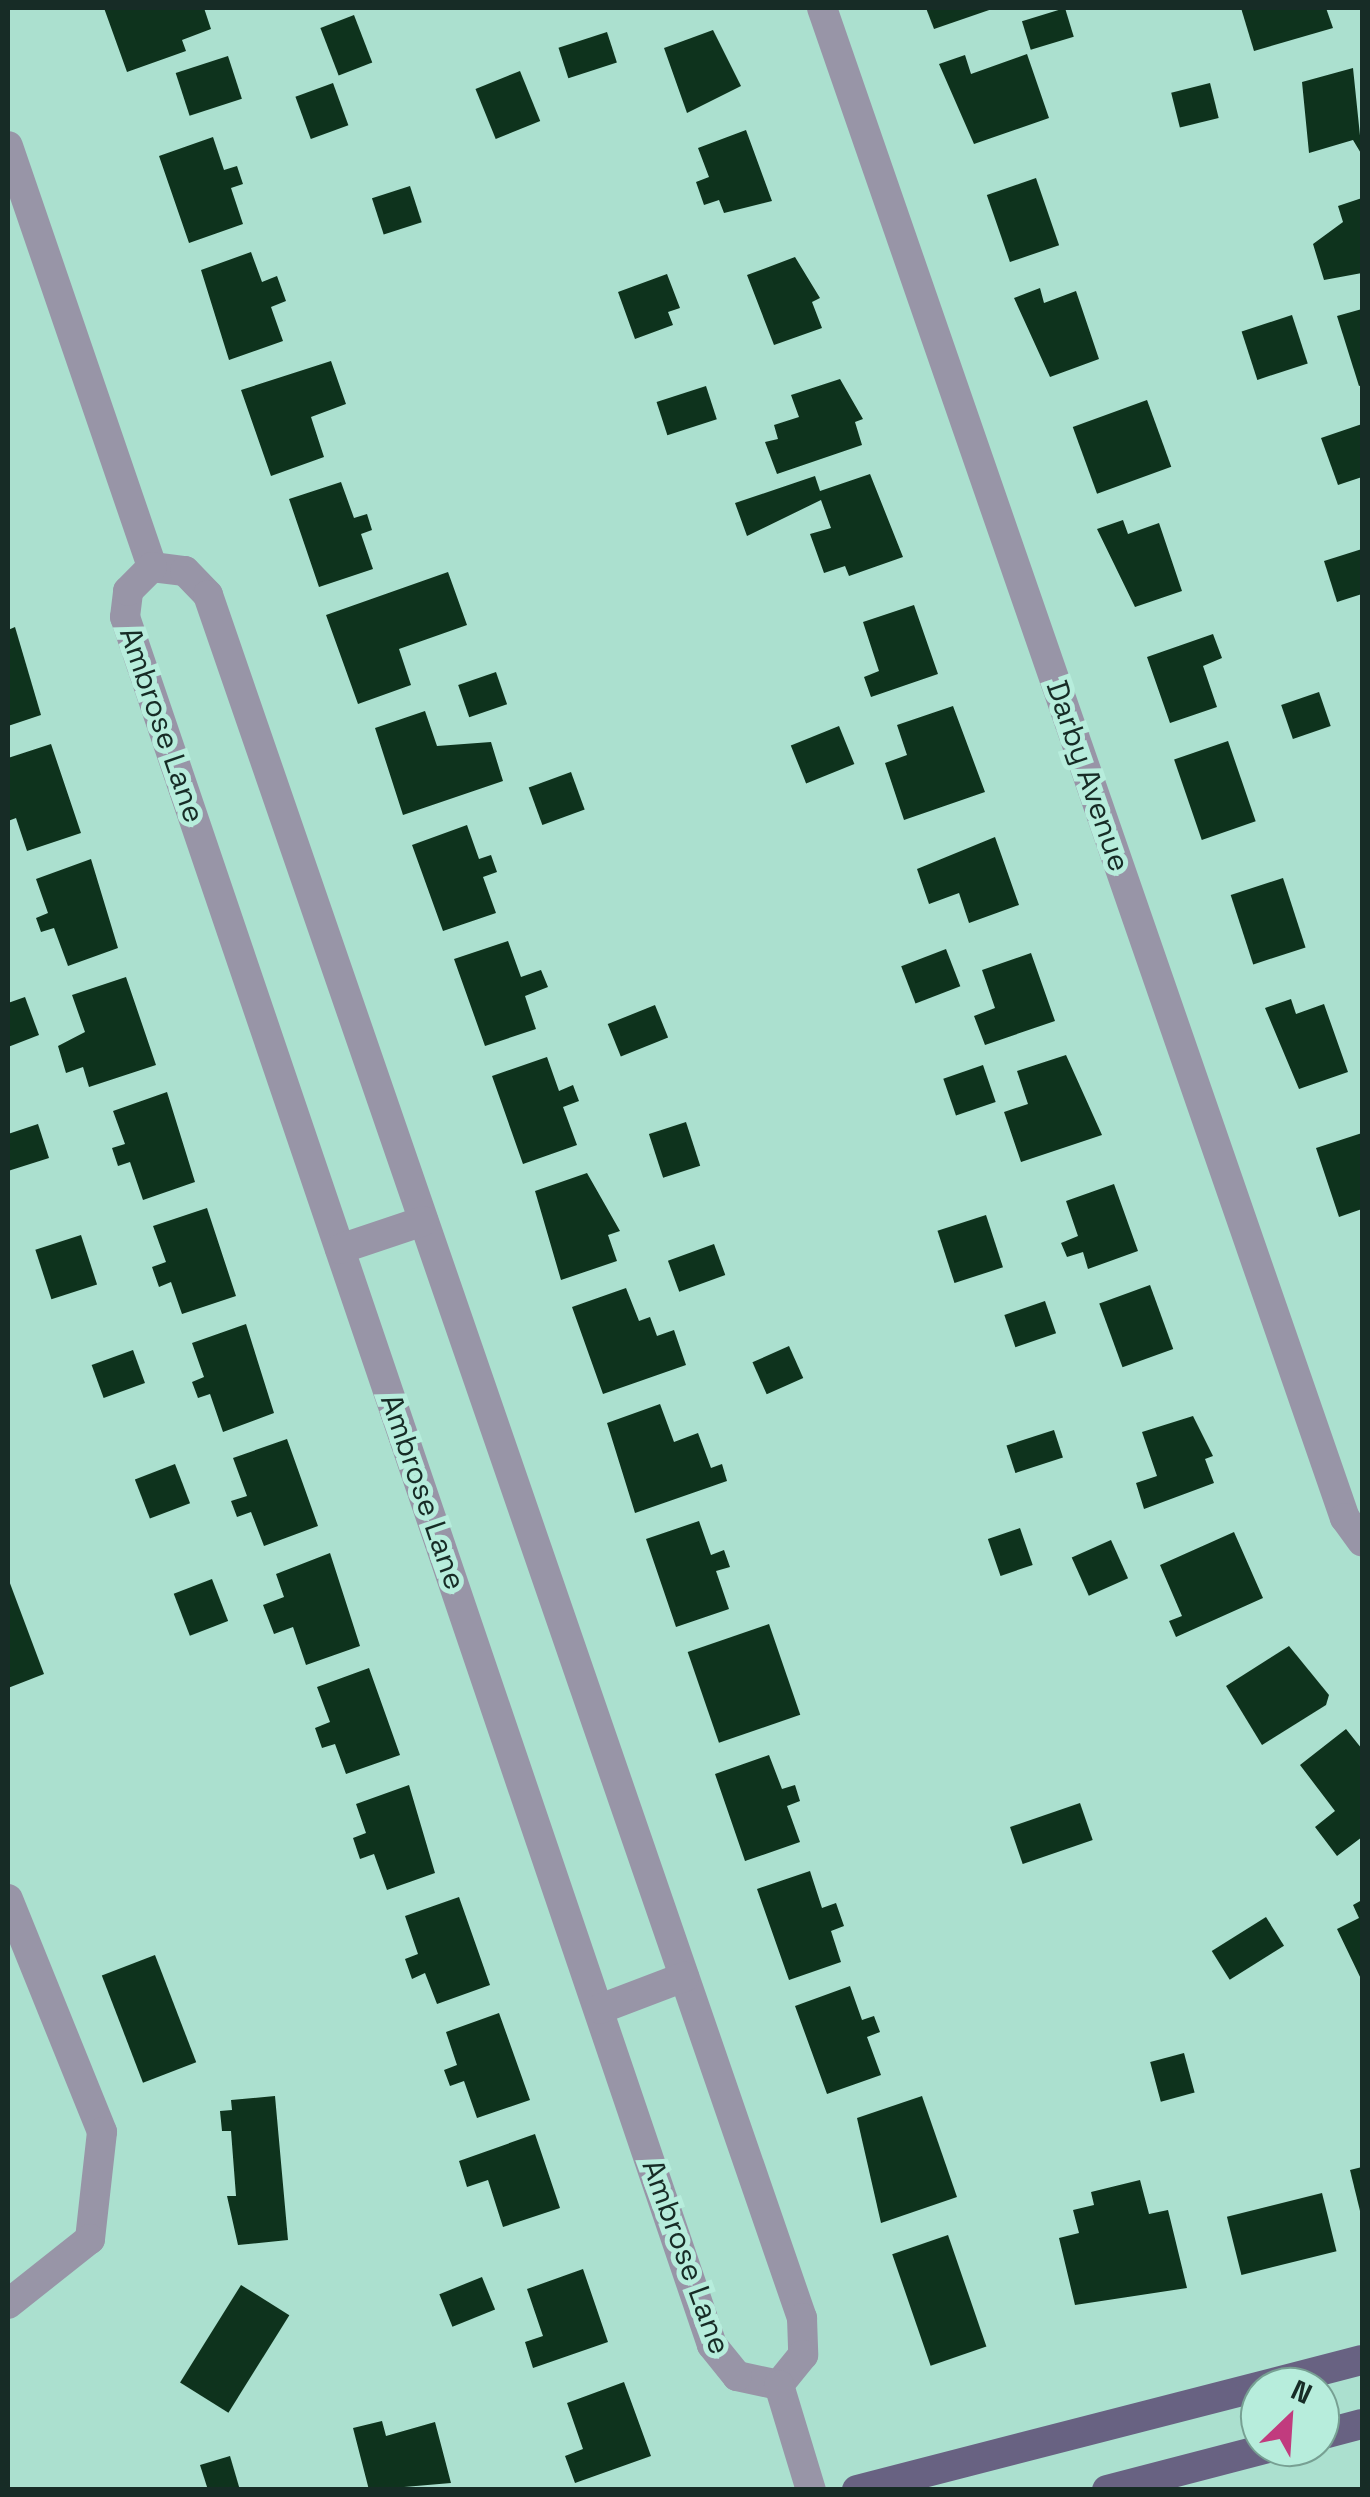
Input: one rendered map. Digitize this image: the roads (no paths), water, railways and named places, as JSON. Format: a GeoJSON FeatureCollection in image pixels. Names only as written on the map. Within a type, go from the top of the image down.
{"type":"FeatureCollection","features":[{"type":"Feature","properties":{"kind":"main road"},"geometry":{"type":"LineString","coordinates":[[856,2490],[1362,2360]]}},
{"type":"Feature","properties":{"kind":"main road"},"geometry":{"type":"LineString","coordinates":[[1107,2490],[1240,2455]]}},
{"type":"Feature","properties":{"kind":"street","name":"Darby Avenue"},"geometry":{"type":"LineString","coordinates":[[822,8],[1345,1518],[1362,1541]]}},
{"type":"Feature","properties":{"kind":"street"},"geometry":{"type":"LineString","coordinates":[[8,146],[152,567],[184,571],[208,595],[805,2330],[799,2366],[778,2386],[811,2490]]}},
{"type":"Feature","properties":{"kind":"street","name":"Ambrose Lane"},"geometry":{"type":"LineString","coordinates":[[152,567],[128,591],[124,616],[712,2345],[737,2376],[778,2386]]}},
{"type":"Feature","properties":{"kind":"street"},"geometry":{"type":"LineString","coordinates":[[340,1249],[423,1221]]}},
{"type":"Feature","properties":{"kind":"street"},"geometry":{"type":"LineString","coordinates":[[8,1899],[102,2132],[90,2238],[8,2304]]}},
{"type":"Feature","properties":{"kind":"street"},"geometry":{"type":"LineString","coordinates":[[600,2009],[684,1977]]}}]}
